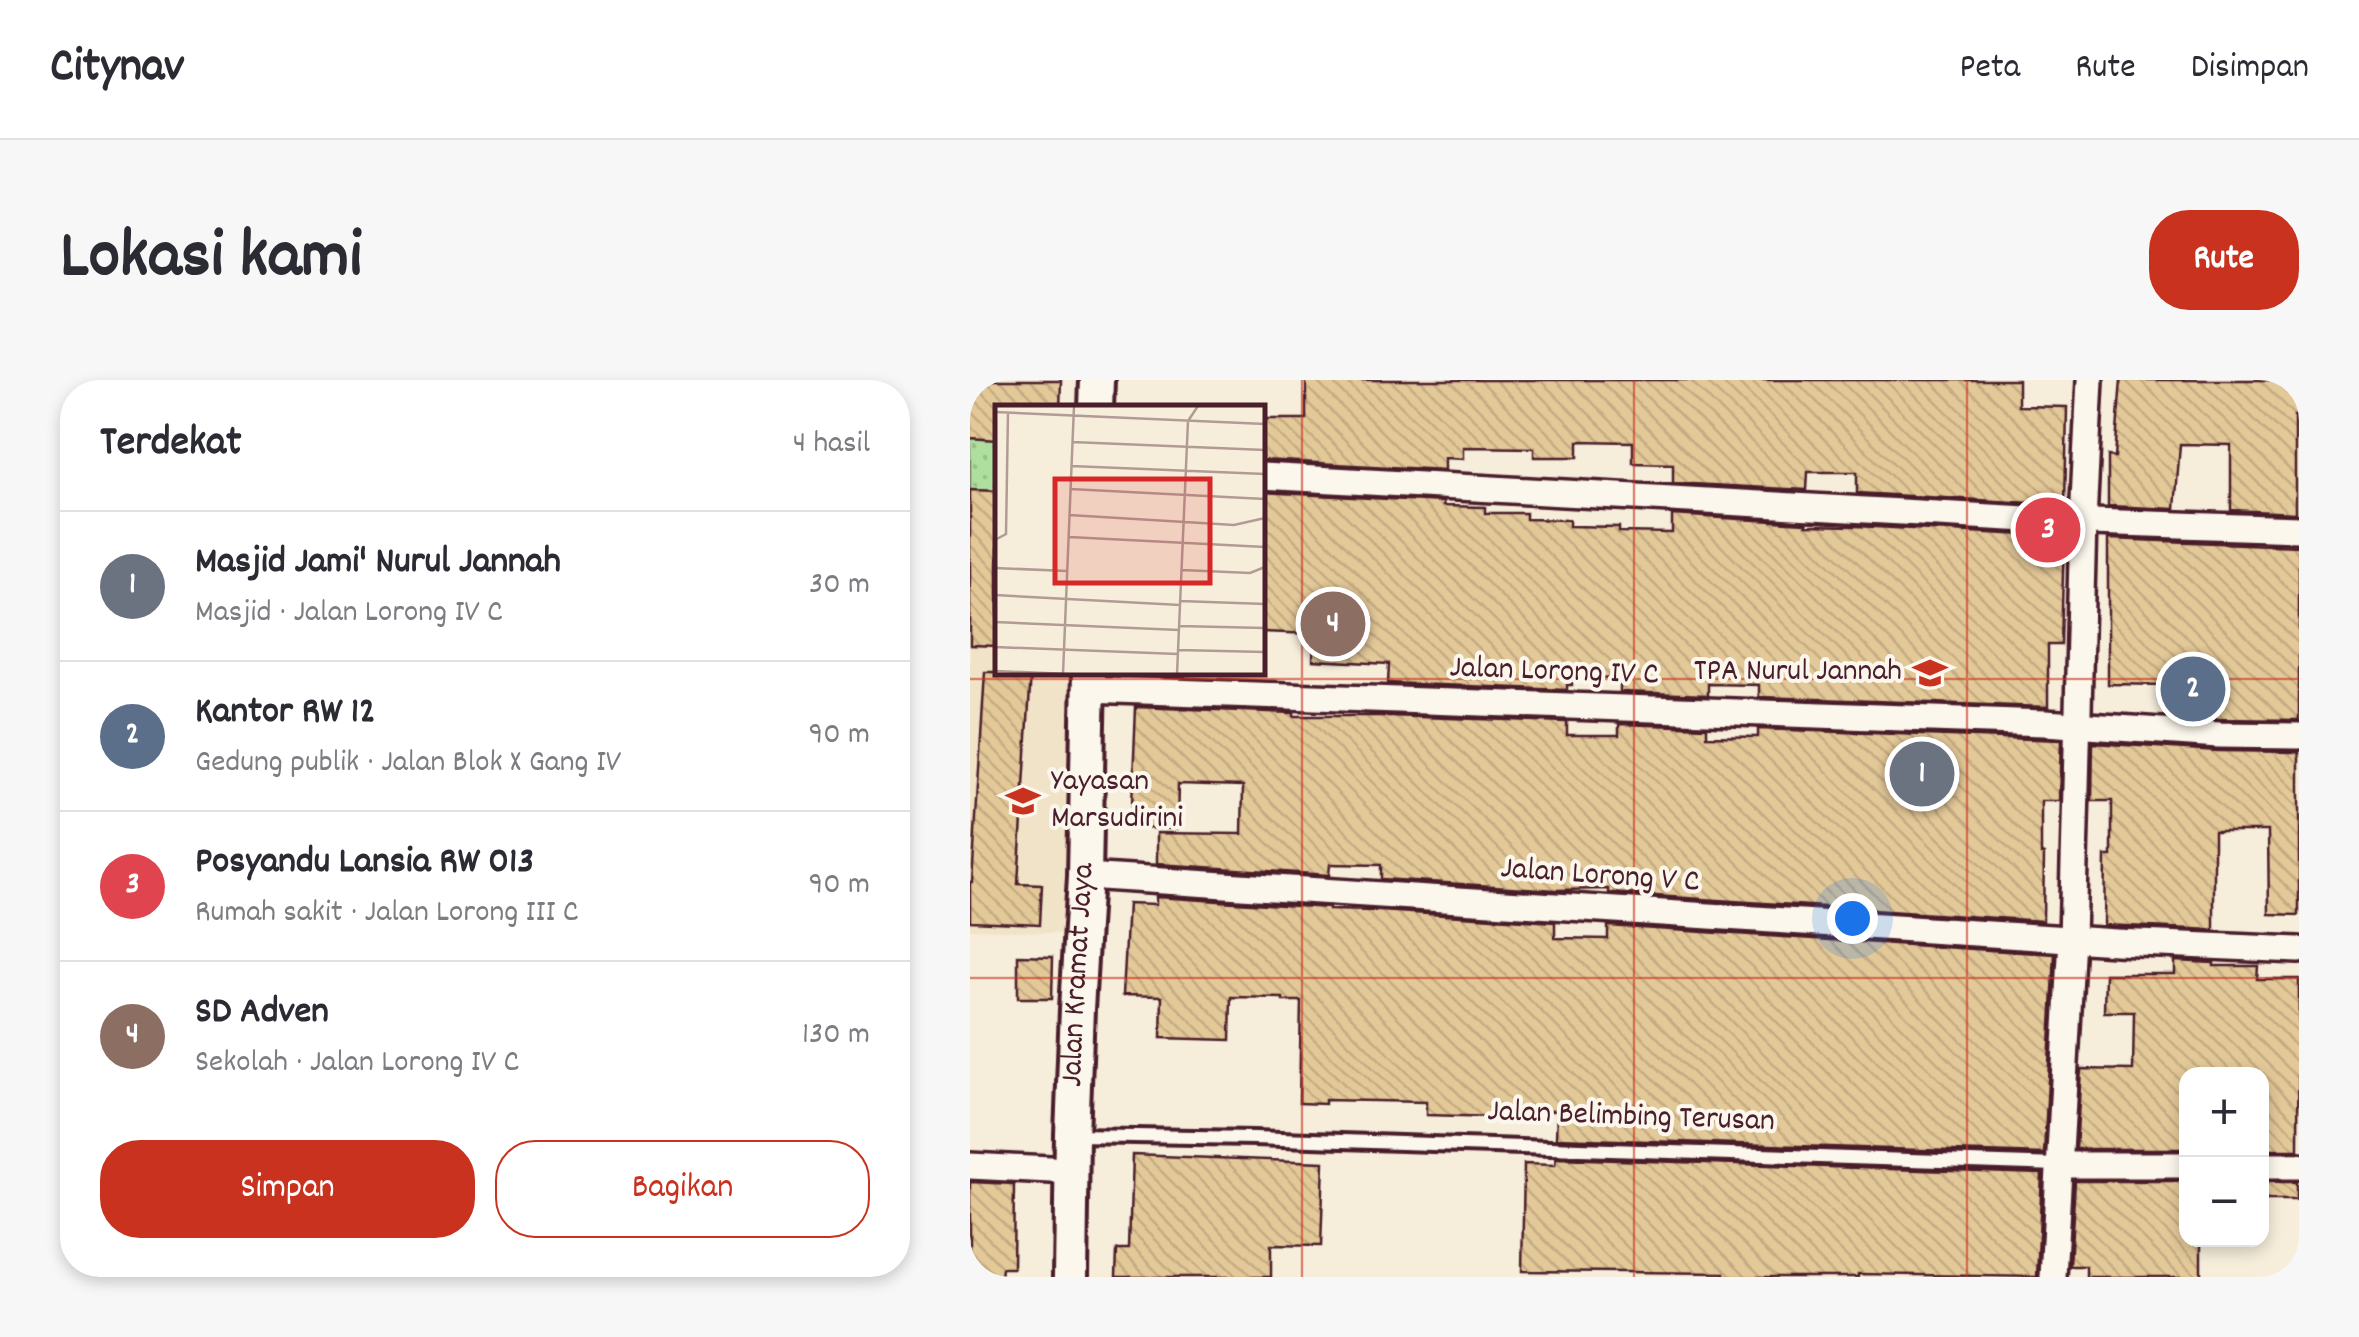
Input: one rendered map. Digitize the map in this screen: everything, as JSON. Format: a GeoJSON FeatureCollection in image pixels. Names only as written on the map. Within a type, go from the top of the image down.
{"type":"FeatureCollection","features":[{"type":"Feature","properties":{"kind":"street"},"geometry":{"type":"LineString","coordinates":[[1096,405],[1097,380]]}},
{"type":"Feature","properties":{"kind":"street"},"geometry":{"type":"LineString","coordinates":[[2053,1277],[2072,939],[2082,521],[2090,380]]}},
{"type":"Feature","properties":{"kind":"street"},"geometry":{"type":"LineString","coordinates":[[1265,476],[2082,521],[2299,529]]}},
{"type":"Feature","properties":{"kind":"street","name":"Jalan Lorong IV C"},"geometry":{"type":"LineString","coordinates":[[1089,681],[2299,736]]}},
{"type":"Feature","properties":{"kind":"street","name":"Jalan Kramat Jaya"},"geometry":{"type":"LineString","coordinates":[[1070,1277],[1089,681]]}},
{"type":"Feature","properties":{"kind":"street","name":"Jalan Lorong V C"},"geometry":{"type":"LineString","coordinates":[[1085,876],[2299,950]]}},
{"type":"Feature","properties":{"kind":"street","name":"Jalan Belimbing Terusan"},"geometry":{"type":"LineString","coordinates":[[2058,1165],[2179,1166]]}},
{"type":"Feature","properties":{"kind":"street"},"geometry":{"type":"LineString","coordinates":[[970,1166],[1072,1171]]}},
{"type":"Feature","properties":{"kind":"street"},"geometry":{"type":"LineString","coordinates":[[2269,1166],[2299,1166]]}},
{"type":"Feature","properties":{"kind":"lane","name":"Jalan Belimbing Terusan"},"geometry":{"type":"LineString","coordinates":[[1072,1135],[1273,1138],[2058,1165]]}},
{"type":"Feature","properties":{"kind":"shaded area","name":"Yayasan Marsudirini"},"geometry":{"type":"Polygon","coordinates":[[[970,541],[995,541],[995,675],[1081,675],[1072,933],[970,929],[970,541]]]}},
{"type":"Feature","properties":{"kind":"green space"},"geometry":{"type":"Polygon","coordinates":[[[970,438],[995,440],[995,491],[970,490],[970,438]]]}},
{"type":"Feature","properties":{"kind":"building"},"geometry":{"type":"Polygon","coordinates":[[[970,380],[1061,380],[1060,405],[995,405],[995,440],[970,438],[970,380]]]}},
{"type":"Feature","properties":{"kind":"building"},"geometry":{"type":"Polygon","coordinates":[[[1306,380],[2018,380],[2018,406],[2067,407],[2065,505],[1857,493],[1857,472],[1808,472],[1807,490],[1673,483],[1673,464],[1633,463],[1633,442],[1578,441],[1578,457],[1534,457],[1534,448],[1463,447],[1463,459],[1444,458],[1444,470],[1265,460],[1265,419],[1306,419],[1306,380]]]}},
{"type":"Feature","properties":{"kind":"building"},"geometry":{"type":"Polygon","coordinates":[[[2121,380],[2299,380],[2295,513],[2231,510],[2231,445],[2180,444],[2175,509],[2108,506],[2108,456],[2115,457],[2121,380]]]}},
{"type":"Feature","properties":{"kind":"building"},"geometry":{"type":"Polygon","coordinates":[[[970,490],[995,491],[995,646],[970,645],[970,490]]]}},
{"type":"Feature","properties":{"kind":"building"},"geometry":{"type":"Polygon","coordinates":[[[1265,492],[1443,502],[1443,506],[1485,507],[1485,513],[1526,513],[1526,519],[1569,520],[1569,526],[1619,527],[1619,532],[1672,533],[1672,515],[2064,537],[2061,645],[2048,645],[2048,707],[1759,697],[1759,685],[1708,684],[1708,695],[1620,692],[1620,678],[1572,677],[1567,690],[1388,683],[1389,664],[1313,660],[1314,634],[1265,632],[1265,492]]]}},
{"type":"Feature","properties":{"kind":"building"},"geometry":{"type":"Polygon","coordinates":[[[2108,539],[2299,546],[2299,720],[2167,715],[2167,685],[2108,684],[2108,539]]]}},
{"type":"Feature","properties":{"kind":"building"},"geometry":{"type":"Polygon","coordinates":[[[985,672],[1031,675],[1018,884],[1042,885],[1040,924],[970,921],[985,672]]]}},
{"type":"Feature","properties":{"kind":"building"},"geometry":{"type":"Polygon","coordinates":[[[1136,707],[1294,716],[1567,722],[1567,735],[1619,735],[1619,724],[1707,727],[1707,736],[1758,737],[1758,729],[2061,740],[2059,801],[2041,801],[2043,921],[1609,893],[1609,889],[1556,890],[1381,879],[1381,865],[1330,864],[1329,875],[1156,864],[1156,833],[1242,834],[1243,786],[1178,784],[1177,829],[1131,828],[1136,707]]]}},
{"type":"Feature","properties":{"kind":"building"},"geometry":{"type":"Polygon","coordinates":[[[2093,743],[2299,752],[2299,915],[2269,914],[2268,831],[2214,831],[2214,930],[2104,925],[2105,856],[2112,856],[2112,801],[2092,801],[2093,743]]]}},
{"type":"Feature","properties":{"kind":"building"},"geometry":{"type":"Polygon","coordinates":[[[1155,897],[1555,922],[1555,938],[1608,939],[1608,926],[2055,954],[2044,1154],[1556,1138],[1557,1111],[1501,1110],[1501,1117],[1426,1115],[1426,1102],[1299,1103],[1301,1001],[1231,997],[1230,1040],[1161,1038],[1162,997],[1122,996],[1127,904],[1155,905],[1155,897]]]}},
{"type":"Feature","properties":{"kind":"building"},"geometry":{"type":"Polygon","coordinates":[[[1018,955],[1053,956],[1052,998],[1018,998],[1018,955]]]}},
{"type":"Feature","properties":{"kind":"building"},"geometry":{"type":"Polygon","coordinates":[[[2175,961],[2258,966],[2257,979],[2299,979],[2298,1150],[2269,1150],[2269,1067],[2179,1067],[2179,1149],[2076,1149],[2081,1069],[2133,1070],[2134,1012],[2104,1012],[2105,974],[2175,974],[2175,961]]]}},
{"type":"Feature","properties":{"kind":"building"},"geometry":{"type":"Polygon","coordinates":[[[1132,1155],[1324,1162],[1321,1246],[1271,1245],[1271,1277],[1116,1277],[1117,1250],[1129,1250],[1132,1155]]]}},
{"type":"Feature","properties":{"kind":"building"},"geometry":{"type":"Polygon","coordinates":[[[1556,1158],[2042,1174],[2037,1277],[1724,1277],[1724,1273],[1522,1271],[1524,1164],[1555,1165],[1556,1158]]]}},
{"type":"Feature","properties":{"kind":"building"},"geometry":{"type":"Polygon","coordinates":[[[2075,1181],[2179,1181],[2179,1247],[2201,1247],[2201,1277],[2086,1277],[2086,1266],[2070,1266],[2075,1181]]]}},
{"type":"Feature","properties":{"kind":"building"},"geometry":{"type":"Polygon","coordinates":[[[970,1182],[1014,1184],[1013,1268],[1002,1268],[1001,1277],[970,1277],[970,1182]]]}},
{"type":"Feature","properties":{"kind":"building"},"geometry":{"type":"Polygon","coordinates":[[[2269,1182],[2297,1182],[2297,1200],[2269,1200],[2269,1182]]]}},
{"type":"Feature","properties":{"kind":"place","name":"Posyandu Lansia RW 013"},"geometry":{"type":"Point","coordinates":[2048,530]}},
{"type":"Feature","properties":{"kind":"place","name":"SD Adven"},"geometry":{"type":"Point","coordinates":[1333,624]}},
{"type":"Feature","properties":{"kind":"place","name":"TPA Nurul Jannah"},"geometry":{"type":"Point","coordinates":[1930,673]}},
{"type":"Feature","properties":{"kind":"place","name":"Kantor RW 12"},"geometry":{"type":"Point","coordinates":[2193,689]}},
{"type":"Feature","properties":{"kind":"place","name":"Masjid Jami' Nurul Jannah"},"geometry":{"type":"Point","coordinates":[1922,774]}},
{"type":"Feature","properties":{"kind":"place","name":"Yayasan Marsudirini"},"geometry":{"type":"Point","coordinates":[1023,801]}}]}
